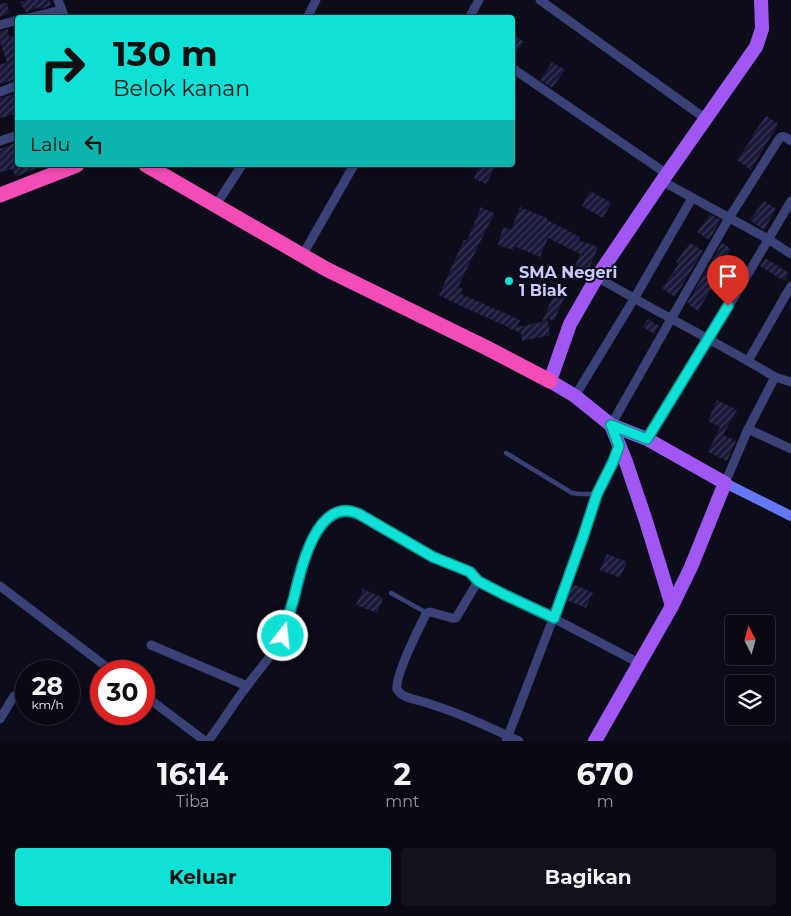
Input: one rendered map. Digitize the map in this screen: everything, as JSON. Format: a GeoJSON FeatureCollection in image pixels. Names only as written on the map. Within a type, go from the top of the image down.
{"type":"FeatureCollection","features":[{"type":"Feature","properties":{"kind":"highway"},"geometry":{"type":"LineString","coordinates":[[0,195],[72,167]]}},
{"type":"Feature","properties":{"kind":"highway"},"geometry":{"type":"LineString","coordinates":[[150,167],[326,269],[550,380]]}},
{"type":"Feature","properties":{"kind":"main road"},"geometry":{"type":"LineString","coordinates":[[761,0],[762,29],[756,47],[597,277],[570,324],[550,380],[575,396],[611,425],[647,439],[726,483],[791,516]]}},
{"type":"Feature","properties":{"kind":"main road"},"geometry":{"type":"LineString","coordinates":[[611,425],[646,521],[672,606]]}},
{"type":"Feature","properties":{"kind":"main road"},"geometry":{"type":"LineString","coordinates":[[626,462],[629,446],[633,441],[647,439]]}},
{"type":"Feature","properties":{"kind":"main road"},"geometry":{"type":"LineString","coordinates":[[595,741],[672,606],[691,567],[726,483]]}},
{"type":"Feature","properties":{"kind":"street"},"geometry":{"type":"LineString","coordinates":[[58,0],[63,14]]}},
{"type":"Feature","properties":{"kind":"street"},"geometry":{"type":"LineString","coordinates":[[308,15],[316,0]]}},
{"type":"Feature","properties":{"kind":"street"},"geometry":{"type":"LineString","coordinates":[[470,15],[479,0]]}},
{"type":"Feature","properties":{"kind":"street"},"geometry":{"type":"LineString","coordinates":[[540,0],[706,119]]}},
{"type":"Feature","properties":{"kind":"street"},"geometry":{"type":"LineString","coordinates":[[0,25],[15,21]]}},
{"type":"Feature","properties":{"kind":"street"},"geometry":{"type":"LineString","coordinates":[[515,70],[692,198],[768,239],[791,254]]}},
{"type":"Feature","properties":{"kind":"street"},"geometry":{"type":"LineString","coordinates":[[0,92],[15,87]]}},
{"type":"Feature","properties":{"kind":"street"},"geometry":{"type":"LineString","coordinates":[[0,141],[15,136]]}},
{"type":"Feature","properties":{"kind":"street"},"geometry":{"type":"LineString","coordinates":[[611,425],[729,218],[779,139],[784,136],[791,141]]}},
{"type":"Feature","properties":{"kind":"street"},"geometry":{"type":"LineString","coordinates":[[216,205],[241,167]]}},
{"type":"Feature","properties":{"kind":"street"},"geometry":{"type":"LineString","coordinates":[[302,256],[353,167]]}},
{"type":"Feature","properties":{"kind":"street"},"geometry":{"type":"LineString","coordinates":[[575,396],[692,198]]}},
{"type":"Feature","properties":{"kind":"street"},"geometry":{"type":"LineString","coordinates":[[647,439],[791,201]]}},
{"type":"Feature","properties":{"kind":"street"},"geometry":{"type":"LineString","coordinates":[[597,277],[708,340],[748,360],[775,377],[791,382]]}},
{"type":"Feature","properties":{"kind":"street"},"geometry":{"type":"LineString","coordinates":[[748,360],[791,286]]}},
{"type":"Feature","properties":{"kind":"street"},"geometry":{"type":"LineString","coordinates":[[726,483],[748,429],[775,377]]}},
{"type":"Feature","properties":{"kind":"street"},"geometry":{"type":"LineString","coordinates":[[748,429],[791,449]]}},
{"type":"Feature","properties":{"kind":"street"},"geometry":{"type":"LineString","coordinates":[[507,739],[554,618],[597,494],[619,446]]}},
{"type":"Feature","properties":{"kind":"street"},"geometry":{"type":"LineString","coordinates":[[155,703],[206,741],[279,644],[283,636],[302,564],[316,532],[334,514],[347,511],[353,512],[433,557],[470,572],[478,581],[554,618],[639,663]]}},
{"type":"Feature","properties":{"kind":"street"},"geometry":{"type":"LineString","coordinates":[[478,581],[456,618],[433,612],[427,613],[410,647],[396,685],[402,694],[441,706],[476,721],[507,739],[518,741]]}},
{"type":"Feature","properties":{"kind":"street"},"geometry":{"type":"LineString","coordinates":[[0,586],[98,660]]}},
{"type":"Feature","properties":{"kind":"street"},"geometry":{"type":"LineString","coordinates":[[151,645],[247,686]]}},
{"type":"Feature","properties":{"kind":"street"},"geometry":{"type":"LineString","coordinates":[[0,719],[14,696]]}},
{"type":"Feature","properties":{"kind":"lane"},"geometry":{"type":"LineString","coordinates":[[506,453],[572,493],[597,494]]}},
{"type":"Feature","properties":{"kind":"lane"},"geometry":{"type":"LineString","coordinates":[[392,593],[427,613]]}},
{"type":"Feature","properties":{"kind":"building"},"geometry":{"type":"Polygon","coordinates":[[[27,0],[49,0],[51,5],[26,12],[20,2],[27,0]]]}},
{"type":"Feature","properties":{"kind":"building"},"geometry":{"type":"Polygon","coordinates":[[[7,3],[9,13],[0,17],[0,4],[7,3]]]}},
{"type":"Feature","properties":{"kind":"building"},"geometry":{"type":"Polygon","coordinates":[[[8,29],[9,37],[15,36],[15,80],[0,84],[0,64],[7,63],[0,42],[0,31],[8,29]]]}},
{"type":"Feature","properties":{"kind":"building"},"geometry":{"type":"Polygon","coordinates":[[[515,36],[524,42],[515,54],[515,36]]]}},
{"type":"Feature","properties":{"kind":"building"},"geometry":{"type":"Polygon","coordinates":[[[552,62],[565,70],[552,88],[540,80],[552,62]]]}},
{"type":"Feature","properties":{"kind":"building"},"geometry":{"type":"Polygon","coordinates":[[[15,94],[15,114],[0,118],[0,98],[15,94]]]}},
{"type":"Feature","properties":{"kind":"building"},"geometry":{"type":"Polygon","coordinates":[[[766,116],[778,124],[751,170],[737,160],[766,116]]]}},
{"type":"Feature","properties":{"kind":"building"},"geometry":{"type":"Polygon","coordinates":[[[15,143],[15,167],[39,167],[16,177],[12,169],[0,172],[0,149],[15,143]]]}},
{"type":"Feature","properties":{"kind":"building"},"geometry":{"type":"Polygon","coordinates":[[[479,167],[495,167],[486,184],[474,178],[479,167]]]}},
{"type":"Feature","properties":{"kind":"building"},"geometry":{"type":"Polygon","coordinates":[[[590,191],[611,203],[603,218],[582,206],[590,191]]]}},
{"type":"Feature","properties":{"kind":"building"},"geometry":{"type":"Polygon","coordinates":[[[764,201],[776,209],[764,230],[750,220],[764,201]]]}},
{"type":"Feature","properties":{"kind":"building"},"geometry":{"type":"Polygon","coordinates":[[[481,207],[495,214],[458,287],[463,289],[461,294],[520,320],[517,327],[542,322],[556,289],[566,293],[554,321],[547,318],[550,335],[522,341],[521,333],[439,295],[464,240],[467,241],[481,207]]]}},
{"type":"Feature","properties":{"kind":"building"},"geometry":{"type":"Polygon","coordinates":[[[520,207],[547,218],[547,220],[580,237],[578,240],[598,247],[585,279],[572,274],[580,254],[548,238],[540,257],[514,246],[513,250],[498,245],[503,227],[511,230],[520,207]]]}},
{"type":"Feature","properties":{"kind":"building"},"geometry":{"type":"Polygon","coordinates":[[[710,214],[721,220],[709,240],[697,232],[710,214]]]}},
{"type":"Feature","properties":{"kind":"building"},"geometry":{"type":"Polygon","coordinates":[[[690,243],[703,251],[675,297],[662,288],[679,264],[676,262],[690,243]]]}},
{"type":"Feature","properties":{"kind":"building"},"geometry":{"type":"Polygon","coordinates":[[[722,243],[731,249],[721,265],[724,267],[698,311],[687,303],[722,243]]]}},
{"type":"Feature","properties":{"kind":"building"},"geometry":{"type":"Polygon","coordinates":[[[765,258],[789,273],[784,281],[760,266],[765,258]]]}},
{"type":"Feature","properties":{"kind":"building"},"geometry":{"type":"Polygon","coordinates":[[[648,319],[659,326],[654,334],[643,327],[648,319]]]}},
{"type":"Feature","properties":{"kind":"building"},"geometry":{"type":"Polygon","coordinates":[[[717,400],[737,410],[723,435],[736,441],[727,461],[708,452],[720,427],[708,421],[717,400]]]}},
{"type":"Feature","properties":{"kind":"building"},"geometry":{"type":"Polygon","coordinates":[[[607,554],[627,562],[620,578],[600,570],[607,554]]]}},
{"type":"Feature","properties":{"kind":"building"},"geometry":{"type":"Polygon","coordinates":[[[573,584],[593,593],[586,608],[567,600],[573,584]]]}},
{"type":"Feature","properties":{"kind":"building"},"geometry":{"type":"Polygon","coordinates":[[[363,589],[383,598],[377,613],[356,605],[363,589]]]}},
{"type":"Feature","properties":{"kind":"place","name":"SMA Negeri 1 Biak"},"geometry":{"type":"Point","coordinates":[509,281]}},
{"type":"Feature","properties":{"kind":"route"},"geometry":{"type":"LineString","coordinates":[[283,636],[302,564],[316,532],[334,514],[347,511],[359,514],[433,557],[470,572],[478,581],[554,618],[597,494],[619,446],[611,425],[647,439],[728,306]]}}]}
